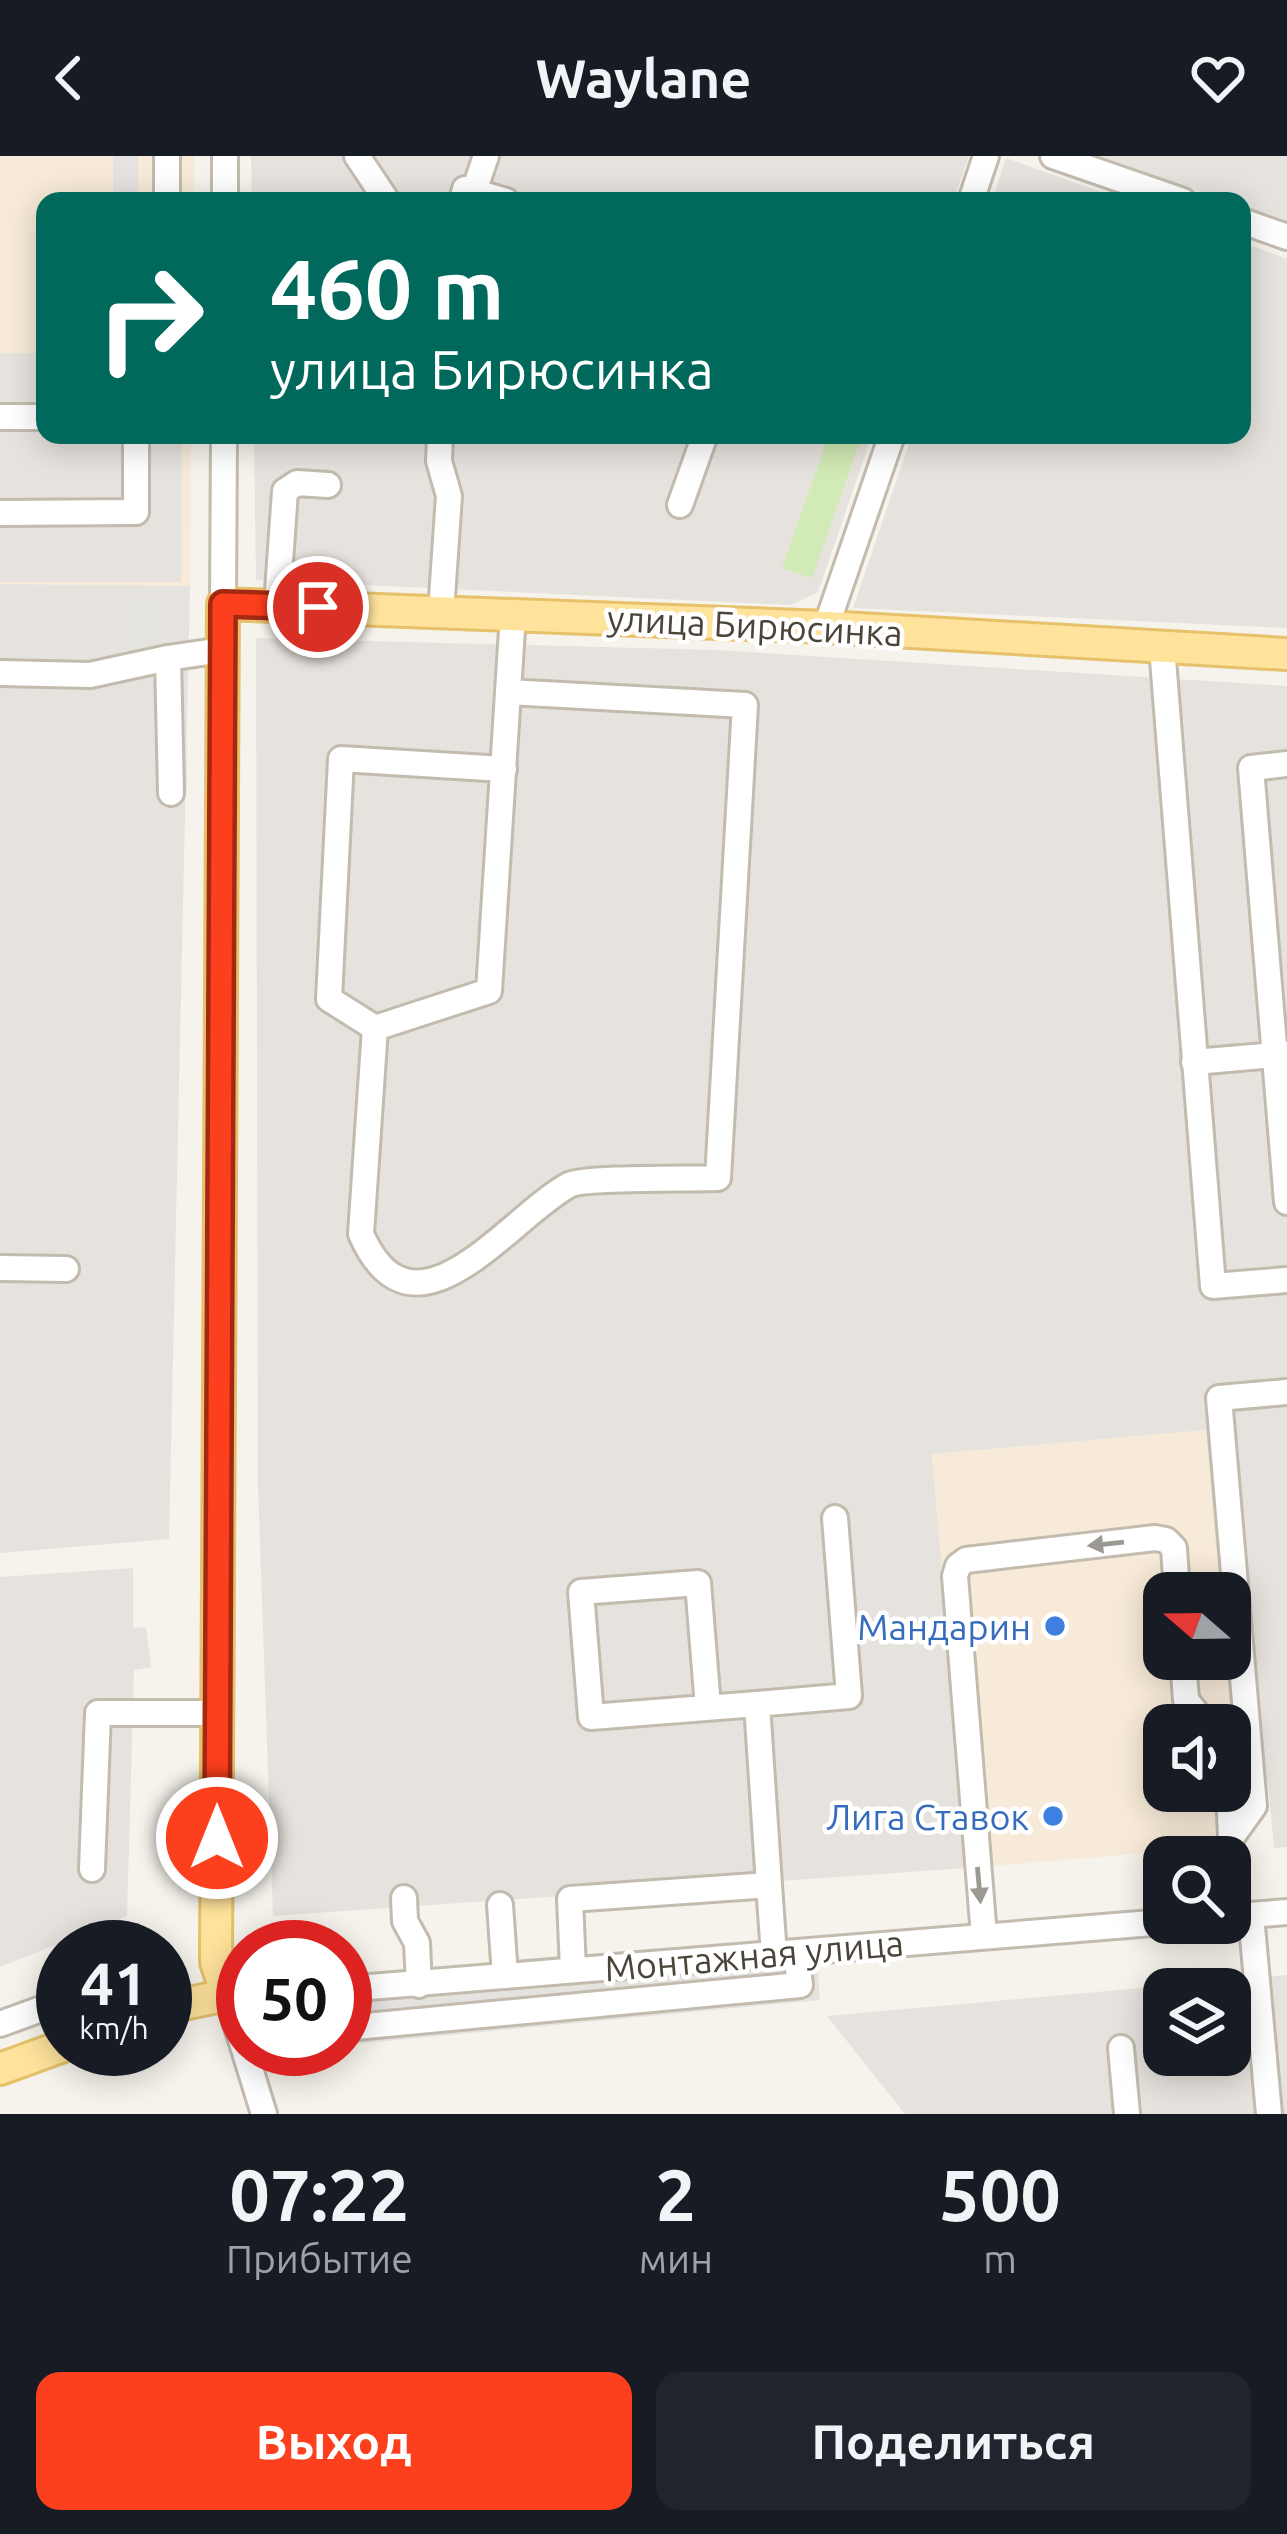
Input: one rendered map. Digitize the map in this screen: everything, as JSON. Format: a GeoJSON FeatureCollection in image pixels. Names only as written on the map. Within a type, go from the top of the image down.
{"type":"FeatureCollection","features":[{"type":"Feature","properties":{"kind":"main road","name":"улица Бирюсинка"},"geometry":{"type":"LineString","coordinates":[[223,604],[826,628],[1287,654]]}},
{"type":"Feature","properties":{"kind":"main road"},"geometry":{"type":"LineString","coordinates":[[216,1964],[223,604]]}},
{"type":"Feature","properties":{"kind":"main road"},"geometry":{"type":"LineString","coordinates":[[0,2069],[36,2056]]}},
{"type":"Feature","properties":{"kind":"street"},"geometry":{"type":"LineString","coordinates":[[166,192],[167,156]]}},
{"type":"Feature","properties":{"kind":"street"},"geometry":{"type":"LineString","coordinates":[[225,156],[225,192]]}},
{"type":"Feature","properties":{"kind":"street"},"geometry":{"type":"LineString","coordinates":[[357,156],[381,192]]}},
{"type":"Feature","properties":{"kind":"street"},"geometry":{"type":"LineString","coordinates":[[470,192],[486,156]]}},
{"type":"Feature","properties":{"kind":"street"},"geometry":{"type":"LineString","coordinates":[[1053,156],[1157,192]]}},
{"type":"Feature","properties":{"kind":"street"},"geometry":{"type":"LineString","coordinates":[[973,192],[982,157]]}},
{"type":"Feature","properties":{"kind":"street"},"geometry":{"type":"LineString","coordinates":[[1251,224],[1287,237]]}},
{"type":"Feature","properties":{"kind":"street"},"geometry":{"type":"LineString","coordinates":[[0,417],[36,417]]}},
{"type":"Feature","properties":{"kind":"street"},"geometry":{"type":"LineString","coordinates":[[0,513],[136,512],[136,444]]}},
{"type":"Feature","properties":{"kind":"street"},"geometry":{"type":"LineString","coordinates":[[223,604],[224,444]]}},
{"type":"Feature","properties":{"kind":"street"},"geometry":{"type":"LineString","coordinates":[[440,444],[449,496],[441,612]]}},
{"type":"Feature","properties":{"kind":"street"},"geometry":{"type":"LineString","coordinates":[[680,505],[702,444]]}},
{"type":"Feature","properties":{"kind":"street"},"geometry":{"type":"LineString","coordinates":[[826,628],[889,444]]}},
{"type":"Feature","properties":{"kind":"street"},"geometry":{"type":"LineString","coordinates":[[277,605],[285,491],[293,484],[328,485]]}},
{"type":"Feature","properties":{"kind":"street"},"geometry":{"type":"LineString","coordinates":[[375,1028],[489,991],[513,615]]}},
{"type":"Feature","properties":{"kind":"street"},"geometry":{"type":"LineString","coordinates":[[1162,647],[1213,1286],[1287,1280]]}},
{"type":"Feature","properties":{"kind":"street"},"geometry":{"type":"LineString","coordinates":[[0,673],[90,675],[222,650]]}},
{"type":"Feature","properties":{"kind":"street"},"geometry":{"type":"LineString","coordinates":[[168,658],[171,793]]}},
{"type":"Feature","properties":{"kind":"street"},"geometry":{"type":"LineString","coordinates":[[375,1028],[361,1234],[375,1265],[406,1280],[434,1281],[464,1268],[572,1183],[718,1178],[745,706],[508,692]]}},
{"type":"Feature","properties":{"kind":"street"},"geometry":{"type":"LineString","coordinates":[[375,1028],[329,999],[341,760],[503,770]]}},
{"type":"Feature","properties":{"kind":"street"},"geometry":{"type":"LineString","coordinates":[[1287,764],[1251,767],[1281,1055],[1287,1202]]}},
{"type":"Feature","properties":{"kind":"street"},"geometry":{"type":"LineString","coordinates":[[1194,1062],[1281,1055]]}},
{"type":"Feature","properties":{"kind":"street"},"geometry":{"type":"LineString","coordinates":[[0,1268],[66,1269]]}},
{"type":"Feature","properties":{"kind":"street"},"geometry":{"type":"LineString","coordinates":[[1232,1836],[1254,1806],[1219,1398],[1287,1392]]}},
{"type":"Feature","properties":{"kind":"street"},"geometry":{"type":"LineString","coordinates":[[708,1707],[698,1583],[581,1592],[591,1717],[849,1696],[835,1518]]}},
{"type":"Feature","properties":{"kind":"street"},"geometry":{"type":"LineString","coordinates":[[984,1936],[955,1576],[958,1566],[966,1560],[1155,1538],[1174,1548],[1176,1572]]}},
{"type":"Feature","properties":{"kind":"street"},"geometry":{"type":"LineString","coordinates":[[372,2025],[800,1985],[785,1954],[769,1885],[757,1704]]}},
{"type":"Feature","properties":{"kind":"street"},"geometry":{"type":"LineString","coordinates":[[92,1869],[98,1713],[218,1713]]}},
{"type":"Feature","properties":{"kind":"street"},"geometry":{"type":"LineString","coordinates":[[573,1970],[570,1899],[769,1885]]}},
{"type":"Feature","properties":{"kind":"street"},"geometry":{"type":"LineString","coordinates":[[404,1898],[405,1922],[417,1943],[419,1985]]}},
{"type":"Feature","properties":{"kind":"street"},"geometry":{"type":"LineString","coordinates":[[500,1905],[505,1976]]}},
{"type":"Feature","properties":{"kind":"street"},"geometry":{"type":"LineString","coordinates":[[1251,1915],[1287,1912]]}},
{"type":"Feature","properties":{"kind":"street","name":"Монтажная улица"},"geometry":{"type":"LineString","coordinates":[[372,1988],[1143,1924]]}},
{"type":"Feature","properties":{"kind":"street"},"geometry":{"type":"LineString","coordinates":[[1243,1944],[1270,2114]]}},
{"type":"Feature","properties":{"kind":"street"},"geometry":{"type":"LineString","coordinates":[[0,2024],[36,2011]]}},
{"type":"Feature","properties":{"kind":"street"},"geometry":{"type":"LineString","coordinates":[[1121,2048],[1127,2114]]}},
{"type":"Feature","properties":{"kind":"street"},"geometry":{"type":"LineString","coordinates":[[252,2076],[264,2114]]}},
{"type":"Feature","properties":{"kind":"shaded area"},"geometry":{"type":"Polygon","coordinates":[[[0,156],[194,156],[194,192],[36,192],[36,444],[191,444],[190,586],[0,584],[0,156]]]}},
{"type":"Feature","properties":{"kind":"shaded area"},"geometry":{"type":"Polygon","coordinates":[[[113,156],[138,156],[138,192],[113,192],[113,156]]]}},
{"type":"Feature","properties":{"kind":"shaded area"},"geometry":{"type":"Polygon","coordinates":[[[251,156],[969,156],[956,192],[252,192],[251,156]]]}},
{"type":"Feature","properties":{"kind":"shaded area"},"geometry":{"type":"Polygon","coordinates":[[[1098,156],[1287,156],[1287,221],[1251,209],[1251,192],[1202,192],[1098,156]]]}},
{"type":"Feature","properties":{"kind":"shaded area"},"geometry":{"type":"Polygon","coordinates":[[[1006,158],[1101,192],[995,192],[1006,158]]]}},
{"type":"Feature","properties":{"kind":"shaded area"},"geometry":{"type":"Polygon","coordinates":[[[1251,245],[1287,259],[1287,628],[853,608],[909,444],[1251,444],[1251,245]]]}},
{"type":"Feature","properties":{"kind":"shaded area"},"geometry":{"type":"Polygon","coordinates":[[[0,353],[36,353],[36,444],[182,444],[181,582],[0,582],[0,353]]]}},
{"type":"Feature","properties":{"kind":"shaded area"},"geometry":{"type":"Polygon","coordinates":[[[254,444],[869,444],[818,592],[791,605],[256,580],[254,444]]]}},
{"type":"Feature","properties":{"kind":"shaded area"},"geometry":{"type":"Polygon","coordinates":[[[0,584],[190,586],[169,1539],[0,1553],[0,584]]]}},
{"type":"Feature","properties":{"kind":"shaded area"},"geometry":{"type":"Polygon","coordinates":[[[172,593],[173,652],[114,653],[114,594],[172,593]]]}},
{"type":"Feature","properties":{"kind":"shaded area"},"geometry":{"type":"Polygon","coordinates":[[[256,638],[716,650],[1287,686],[1287,1847],[1274,1848],[1268,1782],[1251,1783],[1251,1704],[1230,1704],[1228,1680],[1251,1680],[1251,1572],[1218,1572],[1206,1430],[932,1454],[967,1868],[273,1916],[258,1485],[256,638]]]}},
{"type":"Feature","properties":{"kind":"shaded area"},"geometry":{"type":"Polygon","coordinates":[[[186,665],[187,788],[161,788],[161,769],[147,769],[146,666],[186,665]]]}},
{"type":"Feature","properties":{"kind":"shaded area","name":"Мандарин"},"geometry":{"type":"Polygon","coordinates":[[[1207,1430],[1218,1572],[1143,1572],[1143,1680],[1228,1680],[1230,1704],[1143,1704],[1143,1812],[1238,1812],[1240,1836],[1143,1836],[1143,1853],[967,1868],[932,1454],[1207,1430]]]}},
{"type":"Feature","properties":{"kind":"shaded area"},"geometry":{"type":"Polygon","coordinates":[[[133,1568],[133,1628],[146,1627],[151,1667],[134,1670],[127,1916],[36,1920],[36,1953],[0,1967],[0,1577],[133,1568]]]}},
{"type":"Feature","properties":{"kind":"shaded area"},"geometry":{"type":"Polygon","coordinates":[[[817,1959],[820,2000],[372,2042],[372,2000],[817,1959]]]}},
{"type":"Feature","properties":{"kind":"shaded area"},"geometry":{"type":"Polygon","coordinates":[[[1287,1975],[1287,2114],[905,2114],[827,2016],[1143,1988],[1143,2076],[1251,2076],[1251,1978],[1287,1975]]]}},
{"type":"Feature","properties":{"kind":"green space"},"geometry":{"type":"Polygon","coordinates":[[[826,444],[859,444],[812,578],[782,568],[826,444]]]}},
{"type":"Feature","properties":{"kind":"place","name":"Мандарин"},"geometry":{"type":"Point","coordinates":[1055,1626]}},
{"type":"Feature","properties":{"kind":"place","name":"Лига Ставок"},"geometry":{"type":"Point","coordinates":[1053,1816]}},
{"type":"Feature","properties":{"kind":"route"},"geometry":{"type":"LineString","coordinates":[[217,1838],[223,604],[318,607]]}}]}
